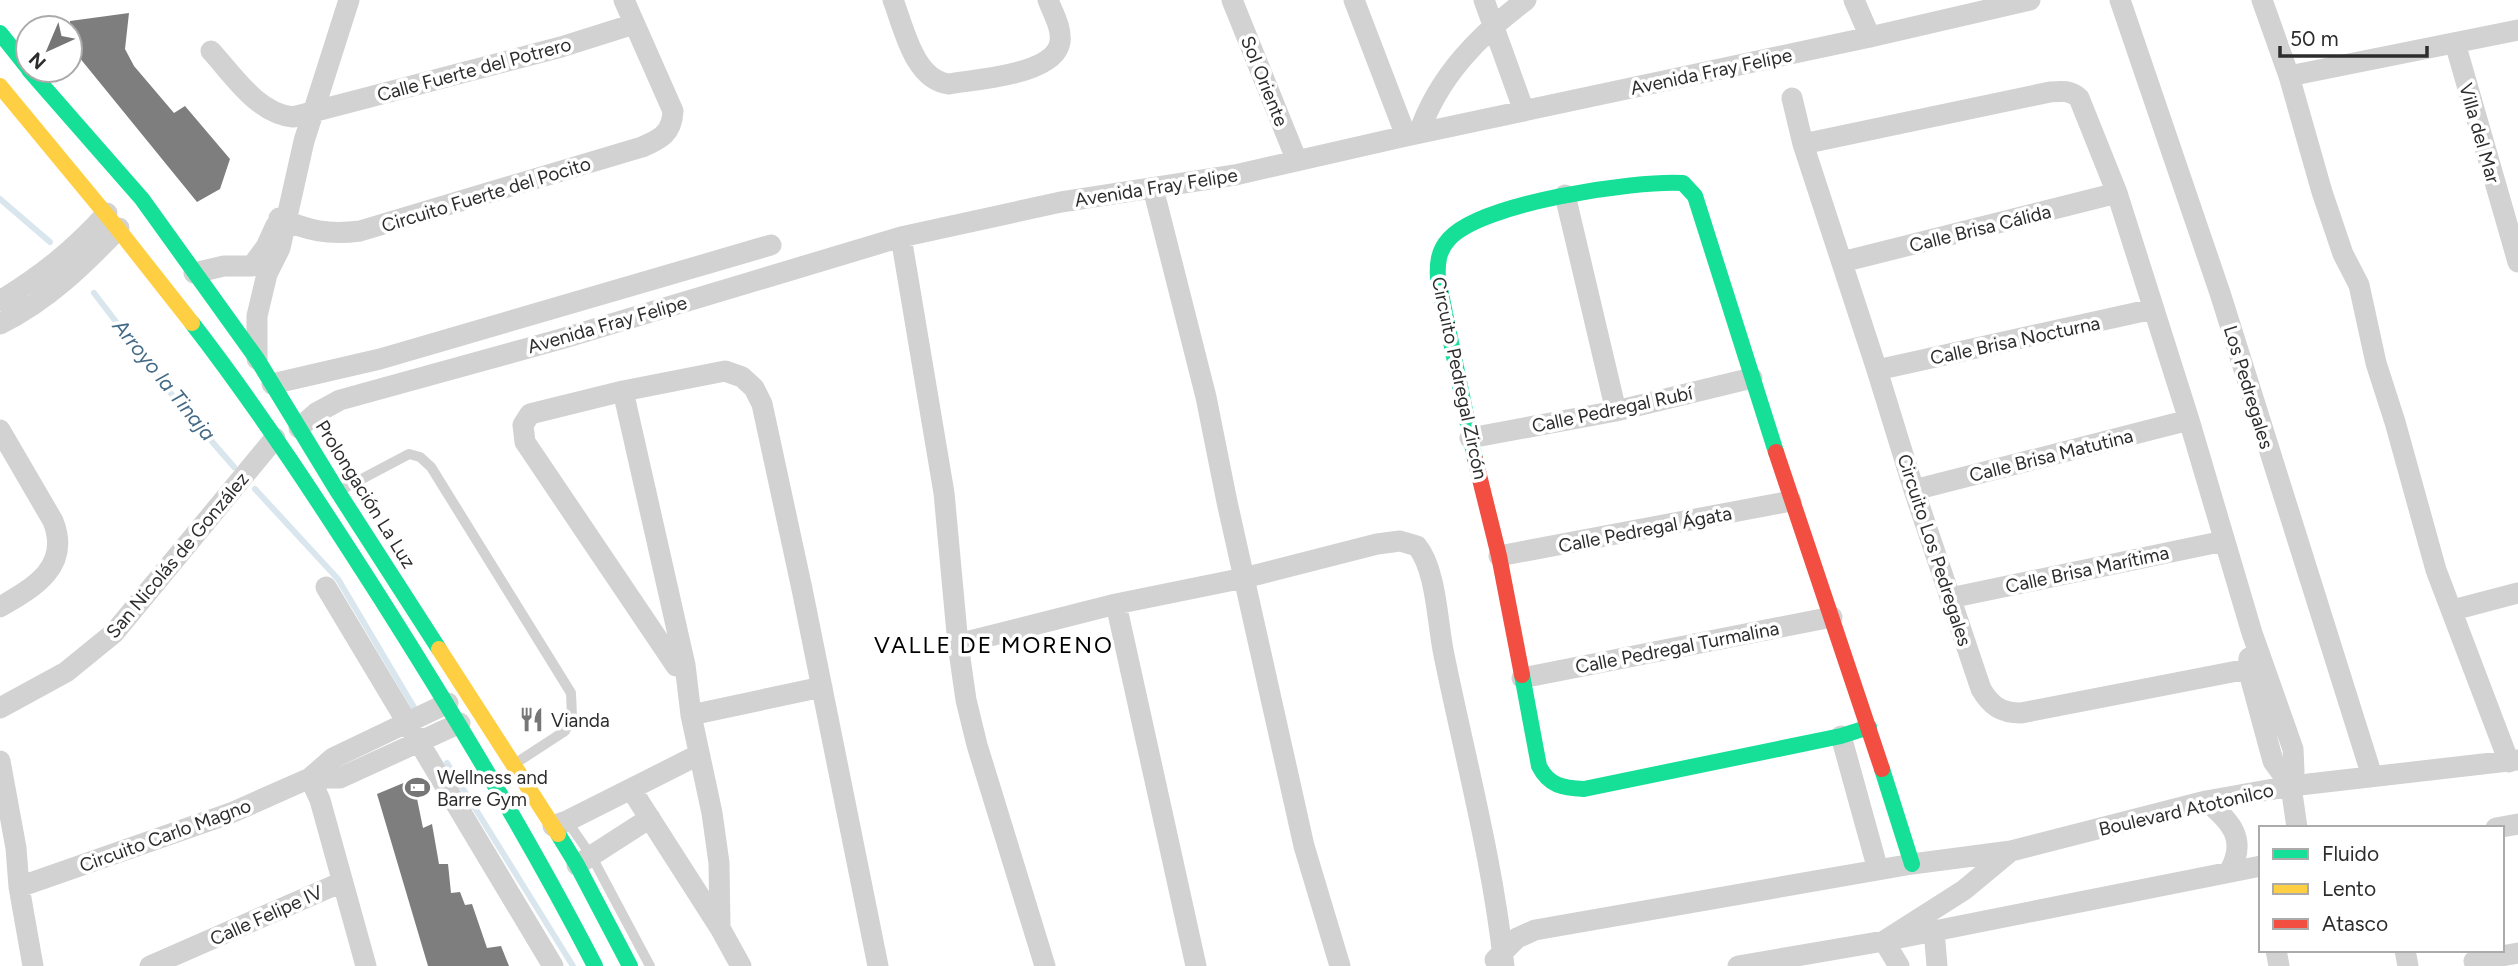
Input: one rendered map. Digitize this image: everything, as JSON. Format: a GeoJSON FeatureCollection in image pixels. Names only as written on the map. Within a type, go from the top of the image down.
{"type":"FeatureCollection","features":[{"type":"Feature","properties":{"kind":"main road","name":"Prolongación La Luz"},"geometry":{"type":"LineString","coordinates":[[0,33],[14,50]]}},
{"type":"Feature","properties":{"kind":"main road","name":"Prolongación La Luz"},"geometry":{"type":"LineString","coordinates":[[42,84],[142,199],[257,359],[338,492],[513,765],[560,824],[584,861],[630,966]]}},
{"type":"Feature","properties":{"kind":"main road"},"geometry":{"type":"LineString","coordinates":[[0,86],[113,220],[225,365],[319,502],[460,723],[527,839],[595,966]]}},
{"type":"Feature","properties":{"kind":"main road","name":"Circuito Pedregal Zircón"},"geometry":{"type":"LineString","coordinates":[[1869,727],[1841,736],[1584,789],[1564,788],[1544,778],[1539,766],[1499,556],[1470,438],[1438,279],[1440,253],[1459,229],[1478,219],[1565,195],[1642,183],[1683,183],[1699,204],[1791,501],[1869,727],[1912,864]]}},
{"type":"Feature","properties":{"kind":"street"},"geometry":{"type":"LineString","coordinates":[[257,359],[259,270],[266,247],[285,214],[313,113],[349,0]]}},
{"type":"Feature","properties":{"kind":"street"},"geometry":{"type":"LineString","coordinates":[[624,0],[634,24]]}},
{"type":"Feature","properties":{"kind":"street"},"geometry":{"type":"LineString","coordinates":[[893,0],[922,68],[930,78],[949,84],[1031,69],[1047,61],[1060,44],[1060,31],[1048,0]]}},
{"type":"Feature","properties":{"kind":"street","name":"Sol Oriente"},"geometry":{"type":"LineString","coordinates":[[1232,0],[1297,161]]}},
{"type":"Feature","properties":{"kind":"street"},"geometry":{"type":"LineString","coordinates":[[1354,0],[1412,134]]}},
{"type":"Feature","properties":{"kind":"street"},"geometry":{"type":"LineString","coordinates":[[1484,0],[1524,111]]}},
{"type":"Feature","properties":{"kind":"street"},"geometry":{"type":"LineString","coordinates":[[1412,134],[1450,74],[1493,24],[1526,0]]}},
{"type":"Feature","properties":{"kind":"street"},"geometry":{"type":"LineString","coordinates":[[1854,0],[1870,37]]}},
{"type":"Feature","properties":{"kind":"street","name":"Avenida Fray Felipe"},"geometry":{"type":"LineString","coordinates":[[299,428],[316,413],[340,400],[561,339],[901,237],[1062,202],[1235,175],[2030,0]]}},
{"type":"Feature","properties":{"kind":"street","name":"Los Pedregales"},"geometry":{"type":"LineString","coordinates":[[2120,0],[2220,293],[2372,776]]}},
{"type":"Feature","properties":{"kind":"street"},"geometry":{"type":"LineString","coordinates":[[2262,0],[2289,76],[2343,254],[2359,285],[2375,363],[2395,422],[2436,570],[2513,761]]}},
{"type":"Feature","properties":{"kind":"street","name":"Calle Fuerte del Potrero"},"geometry":{"type":"LineString","coordinates":[[211,51],[247,91],[273,112],[293,117],[561,47],[634,24]]}},
{"type":"Feature","properties":{"kind":"street","name":"Circuito Fuerte del Pocito"},"geometry":{"type":"LineString","coordinates":[[285,214],[310,230],[335,234],[360,231],[642,147],[666,132],[672,123],[673,111],[634,24]]}},
{"type":"Feature","properties":{"kind":"street"},"geometry":{"type":"LineString","coordinates":[[2289,76],[2518,30]]}},
{"type":"Feature","properties":{"kind":"street","name":"Villa del Mar"},"geometry":{"type":"LineString","coordinates":[[2455,43],[2518,262]]}},
{"type":"Feature","properties":{"kind":"street"},"geometry":{"type":"LineString","coordinates":[[1803,144],[2064,91],[2073,93],[2084,106],[2117,193],[2189,420],[2252,633],[2255,668],[2293,749],[2294,771],[2291,786],[2297,826]]}},
{"type":"Feature","properties":{"kind":"street","name":"Circuito Los Pedregales"},"geometry":{"type":"LineString","coordinates":[[1792,98],[1803,144],[1914,490],[1981,689],[1988,701],[2007,713],[2021,713],[2255,668]]}},
{"type":"Feature","properties":{"kind":"street"},"geometry":{"type":"LineString","coordinates":[[1153,188],[1206,397],[1304,846],[1340,966]]}},
{"type":"Feature","properties":{"kind":"street","name":"Calle Brisa Cálida"},"geometry":{"type":"LineString","coordinates":[[1842,262],[2117,193]]}},
{"type":"Feature","properties":{"kind":"street"},"geometry":{"type":"LineString","coordinates":[[1565,195],[1616,411]]}},
{"type":"Feature","properties":{"kind":"street"},"geometry":{"type":"LineString","coordinates":[[0,301],[52,267],[113,220]]}},
{"type":"Feature","properties":{"kind":"street"},"geometry":{"type":"LineString","coordinates":[[0,324],[39,301],[65,281],[113,220]]}},
{"type":"Feature","properties":{"kind":"street"},"geometry":{"type":"LineString","coordinates":[[901,237],[944,493],[966,700],[977,745],[1045,966]]}},
{"type":"Feature","properties":{"kind":"street","name":"Avenida Fray Felipe"},"geometry":{"type":"LineString","coordinates":[[272,384],[380,359],[771,245]]}},
{"type":"Feature","properties":{"kind":"street"},"geometry":{"type":"LineString","coordinates":[[194,273],[224,266],[259,270]]}},
{"type":"Feature","properties":{"kind":"street","name":"Calle Brisa Nocturna"},"geometry":{"type":"LineString","coordinates":[[1877,370],[2153,309]]}},
{"type":"Feature","properties":{"kind":"street"},"geometry":{"type":"LineString","coordinates":[[685,665],[676,666],[525,442],[523,425],[530,414],[623,391],[725,371],[742,377],[754,388],[762,404],[878,966]]}},
{"type":"Feature","properties":{"kind":"street","name":"Calle Pedregal Rubí"},"geometry":{"type":"LineString","coordinates":[[1470,438],[1616,411],[1752,378]]}},
{"type":"Feature","properties":{"kind":"street"},"geometry":{"type":"LineString","coordinates":[[623,391],[685,665],[698,755],[712,813],[719,863],[720,928]]}},
{"type":"Feature","properties":{"kind":"street","name":"Calle Brisa Matutina"},"geometry":{"type":"LineString","coordinates":[[1914,490],[2189,420]]}},
{"type":"Feature","properties":{"kind":"street"},"geometry":{"type":"LineString","coordinates":[[0,430],[53,521],[59,536],[59,551],[53,565],[38,582],[0,607]]}},
{"type":"Feature","properties":{"kind":"street","name":"San Nicolás de González"},"geometry":{"type":"LineString","coordinates":[[0,708],[66,671],[114,633],[275,438]]}},
{"type":"Feature","properties":{"kind":"street","name":"Calle Pedregal Ágata"},"geometry":{"type":"LineString","coordinates":[[1499,556],[1791,501]]}},
{"type":"Feature","properties":{"kind":"street"},"geometry":{"type":"LineString","coordinates":[[958,644],[1116,604],[1244,578],[1377,544],[1400,541],[1417,546],[1428,565],[1443,651],[1482,825],[1499,961]]}},
{"type":"Feature","properties":{"kind":"street","name":"Calle Brisa Marítima"},"geometry":{"type":"LineString","coordinates":[[1950,598],[2224,541]]}},
{"type":"Feature","properties":{"kind":"street"},"geometry":{"type":"LineString","coordinates":[[326,587],[552,966]]}},
{"type":"Feature","properties":{"kind":"street"},"geometry":{"type":"LineString","coordinates":[[2453,610],[2518,593]]}},
{"type":"Feature","properties":{"kind":"street"},"geometry":{"type":"LineString","coordinates":[[1116,604],[1196,966]]}},
{"type":"Feature","properties":{"kind":"street","name":"Calle Pedregal Turmalina"},"geometry":{"type":"LineString","coordinates":[[1522,678],[1832,617]]}},
{"type":"Feature","properties":{"kind":"street"},"geometry":{"type":"LineString","coordinates":[[691,715],[821,687]]}},
{"type":"Feature","properties":{"kind":"street","name":"Circuito Carlo Magno"},"geometry":{"type":"LineString","coordinates":[[19,887],[230,813],[310,778],[333,758],[448,703]]}},
{"type":"Feature","properties":{"kind":"street","name":"Circuito Carlo Magno"},"geometry":{"type":"LineString","coordinates":[[310,778],[340,778],[460,723]]}},
{"type":"Feature","properties":{"kind":"street"},"geometry":{"type":"LineString","coordinates":[[1841,736],[1878,870]]}},
{"type":"Feature","properties":{"kind":"street"},"geometry":{"type":"LineString","coordinates":[[560,824],[698,755]]}},
{"type":"Feature","properties":{"kind":"street"},"geometry":{"type":"LineString","coordinates":[[0,761],[8,851],[19,887],[33,966]]}},
{"type":"Feature","properties":{"kind":"street","name":"Boulevard Atotonilco"},"geometry":{"type":"LineString","coordinates":[[1884,941],[1964,890],[2011,851],[2206,801],[2291,786],[2513,761]]}},
{"type":"Feature","properties":{"kind":"street"},"geometry":{"type":"LineString","coordinates":[[310,778],[320,800],[366,966]]}},
{"type":"Feature","properties":{"kind":"street"},"geometry":{"type":"LineString","coordinates":[[631,789],[720,928],[741,966]]}},
{"type":"Feature","properties":{"kind":"street"},"geometry":{"type":"LineString","coordinates":[[2206,801],[2234,830],[2237,845],[2235,861],[2228,872]]}},
{"type":"Feature","properties":{"kind":"street"},"geometry":{"type":"LineString","coordinates":[[584,861],[650,818]]}},
{"type":"Feature","properties":{"kind":"street"},"geometry":{"type":"LineString","coordinates":[[1499,961],[1517,938],[1535,930],[1912,864],[2011,851]]}},
{"type":"Feature","properties":{"kind":"street","name":"Boulevard Atotonilco"},"geometry":{"type":"LineString","coordinates":[[1738,966],[1884,941],[2259,866]]}},
{"type":"Feature","properties":{"kind":"street","name":"Calle Felipe IV"},"geometry":{"type":"LineString","coordinates":[[150,966],[342,881]]}},
{"type":"Feature","properties":{"kind":"street"},"geometry":{"type":"LineString","coordinates":[[1934,930],[1937,966]]}},
{"type":"Feature","properties":{"kind":"street"},"geometry":{"type":"LineString","coordinates":[[1884,941],[1899,966]]}},
{"type":"Feature","properties":{"kind":"street"},"geometry":{"type":"LineString","coordinates":[[2474,959],[2518,953]]}},
{"type":"Feature","properties":{"kind":"lane"},"geometry":{"type":"LineString","coordinates":[[338,492],[409,454],[419,457],[431,467],[572,693],[572,717],[565,731],[513,765]]}},
{"type":"Feature","properties":{"kind":"lane"},"geometry":{"type":"LineString","coordinates":[[584,861],[650,966]]}},
{"type":"Feature","properties":{"kind":"building"},"geometry":{"type":"Polygon","coordinates":[[[129,13],[125,49],[134,66],[174,113],[185,106],[230,159],[220,189],[197,202],[84,63],[84,19],[129,13]]]}},
{"type":"Feature","properties":{"kind":"building"},"geometry":{"type":"Polygon","coordinates":[[[413,779],[423,828],[432,824],[439,864],[448,864],[451,893],[460,892],[465,905],[472,904],[487,948],[501,946],[509,966],[428,966],[377,794],[413,779]]]}},
{"type":"Feature","properties":{"kind":"waterway","name":"Arroyo la Tinaja"},"geometry":{"type":"LineString","coordinates":[[0,199],[50,242]]}},
{"type":"Feature","properties":{"kind":"waterway","name":"Arroyo la Tinaja"},"geometry":{"type":"LineString","coordinates":[[94,293],[176,400],[234,467]]}},
{"type":"Feature","properties":{"kind":"waterway","name":"Arroyo la Tinaja"},"geometry":{"type":"LineString","coordinates":[[255,489],[338,579],[415,709]]}},
{"type":"Feature","properties":{"kind":"waterway","name":"Arroyo la Tinaja"},"geometry":{"type":"LineString","coordinates":[[447,763],[573,966]]}},
{"type":"Feature","properties":{"kind":"traffic: fast"},"geometry":{"type":"LineString","coordinates":[[0,33],[14,50]]}},
{"type":"Feature","properties":{"kind":"traffic: fast"},"geometry":{"type":"LineString","coordinates":[[41,84],[142,199],[257,359],[439,649]]}},
{"type":"Feature","properties":{"kind":"traffic: fast"},"geometry":{"type":"LineString","coordinates":[[1475,459],[1438,279],[1442,248],[1466,226],[1524,205],[1596,190],[1660,183],[1683,183],[1695,196],[1776,452]]}},
{"type":"Feature","properties":{"kind":"traffic: fast"},"geometry":{"type":"LineString","coordinates":[[192,323],[290,459],[409,644],[519,826],[595,966]]}},
{"type":"Feature","properties":{"kind":"traffic: fast"},"geometry":{"type":"LineString","coordinates":[[1522,675],[1539,766],[1552,782],[1570,788],[1584,789],[1841,736],[1869,727]]}},
{"type":"Feature","properties":{"kind":"traffic: fast"},"geometry":{"type":"LineString","coordinates":[[1882,769],[1912,864]]}},
{"type":"Feature","properties":{"kind":"traffic: fast"},"geometry":{"type":"LineString","coordinates":[[558,834],[630,966]]}},
{"type":"Feature","properties":{"kind":"traffic: slow"},"geometry":{"type":"LineString","coordinates":[[0,86],[192,323]]}},
{"type":"Feature","properties":{"kind":"traffic: slow"},"geometry":{"type":"LineString","coordinates":[[439,649],[558,834]]}},
{"type":"Feature","properties":{"kind":"traffic: jam"},"geometry":{"type":"LineString","coordinates":[[1776,452],[1882,769]]}},
{"type":"Feature","properties":{"kind":"traffic: jam"},"geometry":{"type":"LineString","coordinates":[[1475,459],[1499,556],[1522,675]]}},
{"type":"Feature","properties":{"kind":"place","name":"Vianda"},"geometry":{"type":"Point","coordinates":[531,720]}},
{"type":"Feature","properties":{"kind":"place","name":"Wellness and Barre Gym"},"geometry":{"type":"Point","coordinates":[417,788]}},
{"type":"Feature","properties":{"kind":"district","name":"VALLE DE MORENO"},"geometry":{"type":"Point","coordinates":[994,645]}}]}
